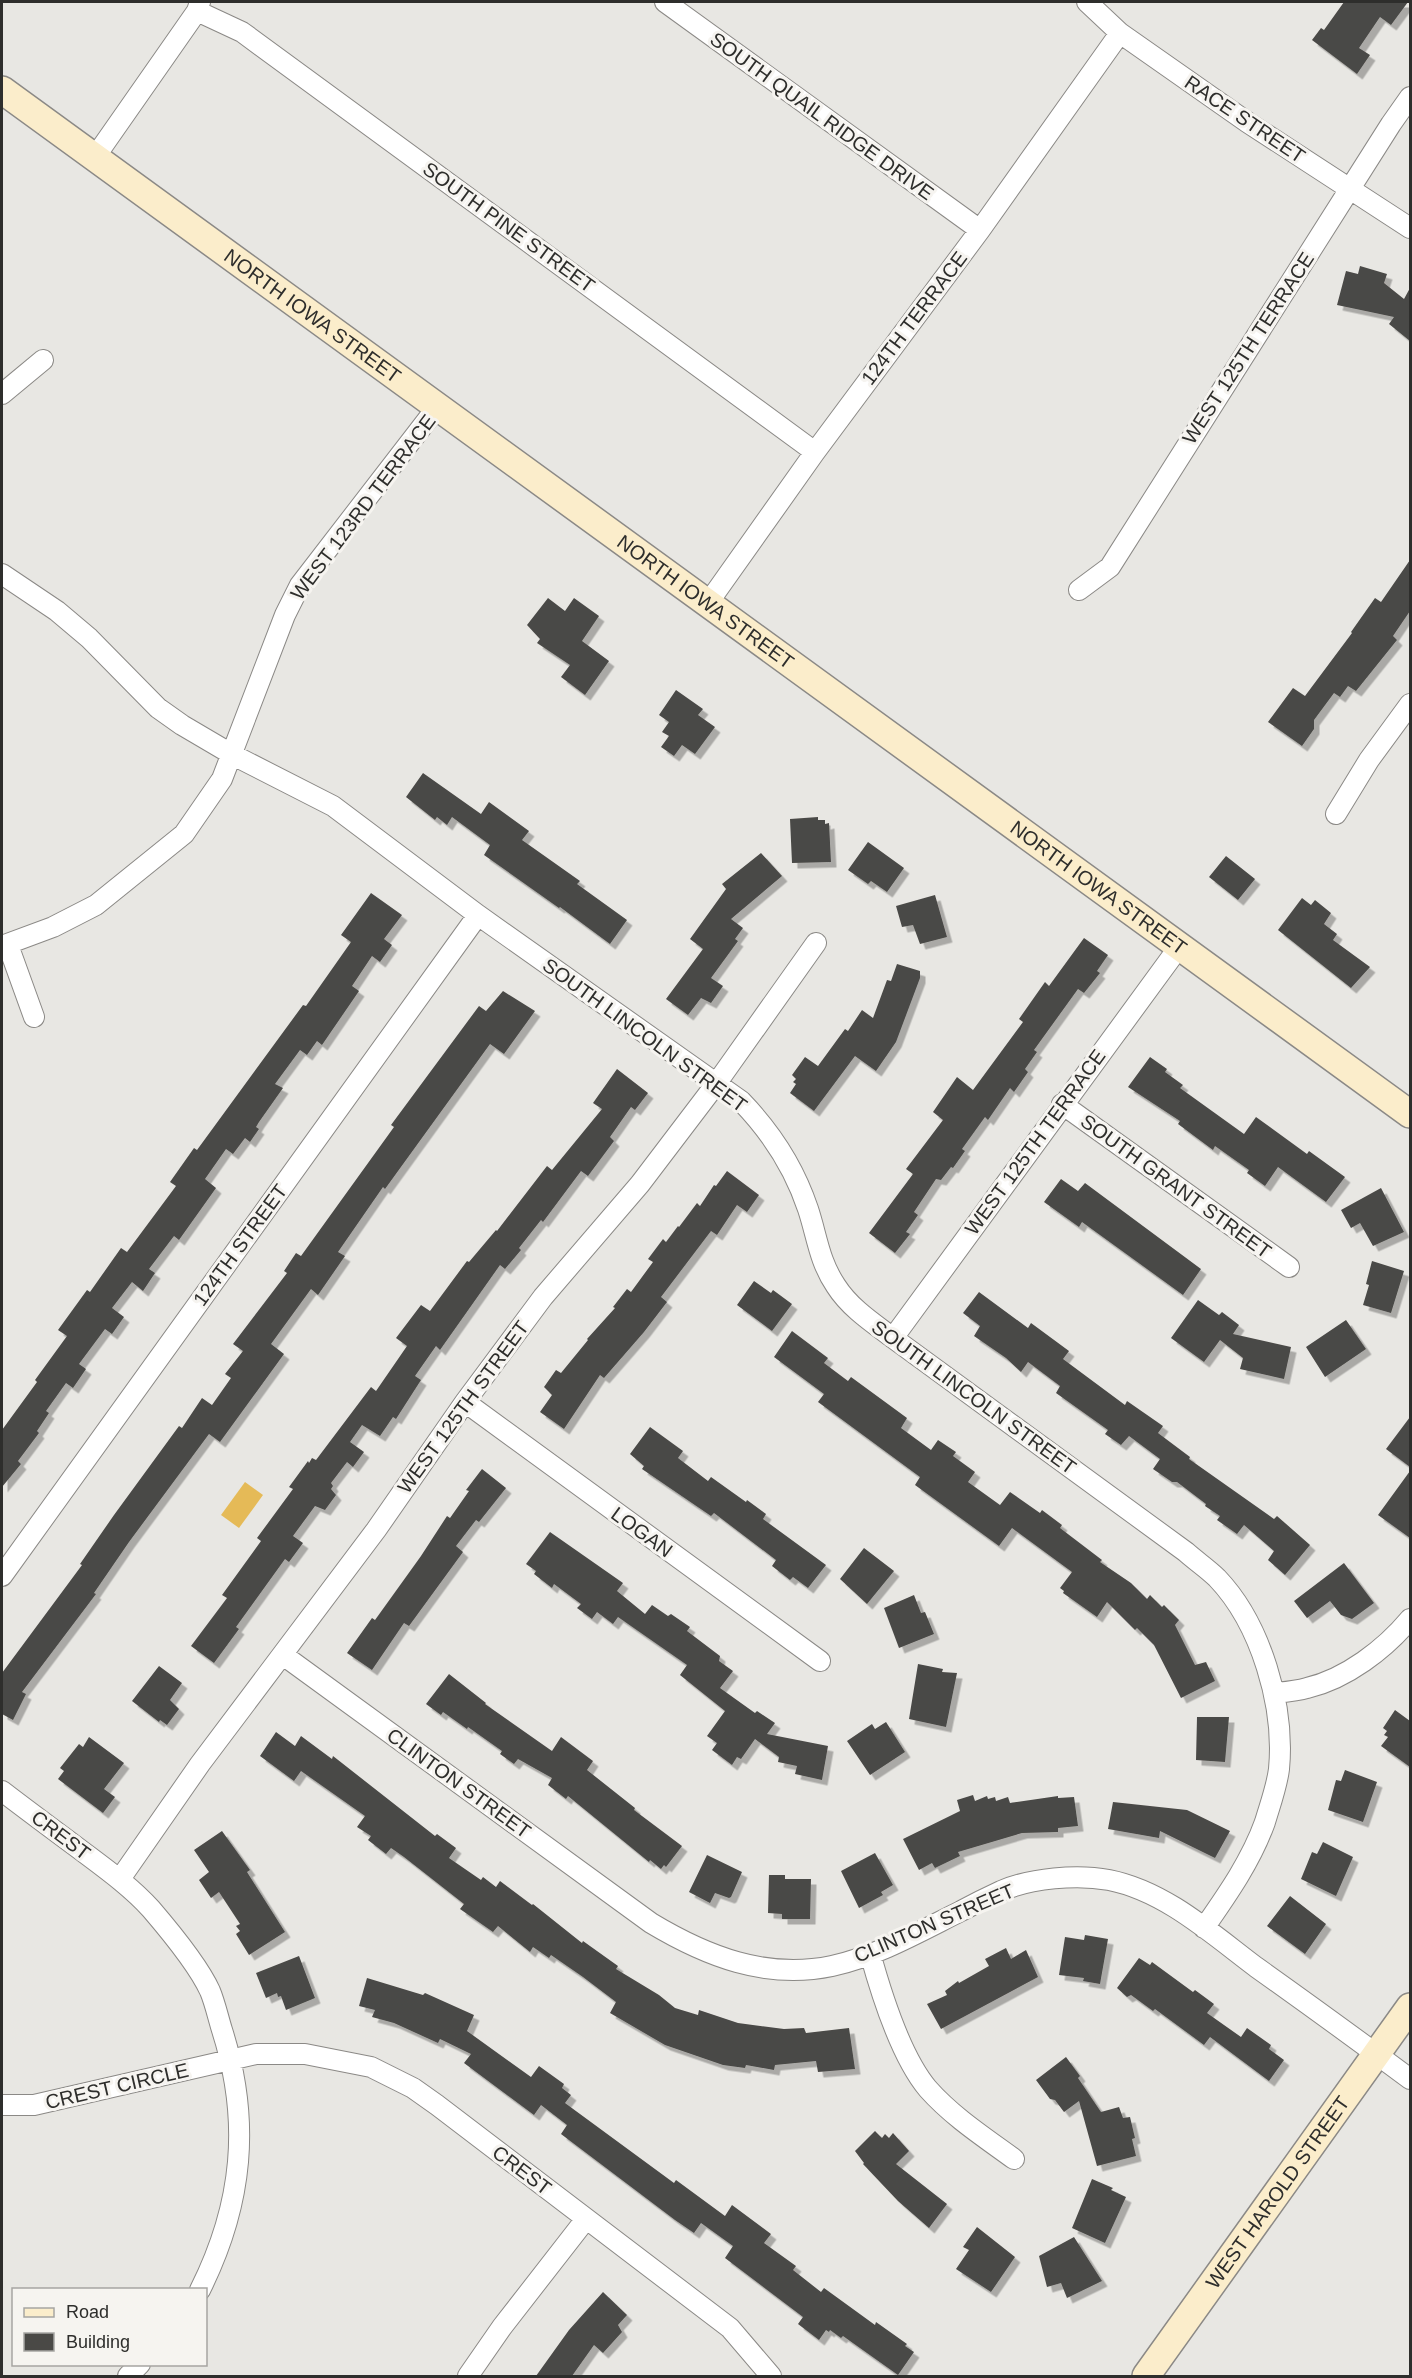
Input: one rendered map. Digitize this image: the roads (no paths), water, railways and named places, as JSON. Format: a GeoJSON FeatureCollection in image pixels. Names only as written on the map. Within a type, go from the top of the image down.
{"type":"FeatureCollection","features":[{"type":"Feature","properties":{"kind":"street","name":"SOUTH QUAIL RIDGE DRIVE"},"geometry":{"type":"LineString","coordinates":[[665,2],[980,230]]}},
{"type":"Feature","properties":{"kind":"street","name":"RACE STREET"},"geometry":{"type":"LineString","coordinates":[[1087,2],[1120,33],[1247,122],[1410,228]]}},
{"type":"Feature","properties":{"kind":"street"},"geometry":{"type":"LineString","coordinates":[[95,157],[198,6]]}},
{"type":"Feature","properties":{"kind":"street","name":"SOUTH PINE STREET"},"geometry":{"type":"LineString","coordinates":[[198,6],[242,32],[816,452]]}},
{"type":"Feature","properties":{"kind":"street","name":"124TH TERRACE"},"geometry":{"type":"LineString","coordinates":[[708,603],[980,230],[1120,33]]}},
{"type":"Feature","properties":{"kind":"street","name":"NORTH IOWA STREET"},"geometry":{"type":"LineString","coordinates":[[2,90],[1410,1114]]}},
{"type":"Feature","properties":{"kind":"street","name":"WEST 125TH TERRACE"},"geometry":{"type":"LineString","coordinates":[[1078,590],[1110,567],[1410,97]]}},
{"type":"Feature","properties":{"kind":"street"},"geometry":{"type":"LineString","coordinates":[[2,394],[44,360]]}},
{"type":"Feature","properties":{"kind":"street","name":"WEST 123RD TERRACE"},"geometry":{"type":"LineString","coordinates":[[5,946],[53,927],[96,905],[184,834],[222,779],[285,615],[300,585],[438,406]]}},
{"type":"Feature","properties":{"kind":"street","name":"SOUTH LINCOLN STREET"},"geometry":{"type":"LineString","coordinates":[[2,574],[57,611],[89,638],[158,708],[233,755],[333,806],[478,915],[741,1101],[760,1121],[782,1151],[798,1182],[809,1211],[815,1240],[823,1261],[836,1286],[850,1303],[893,1338],[1186,1552],[1217,1578],[1249,1623],[1275,1693],[1280,1758],[1265,1822],[1250,1856],[1204,1928]]}},
{"type":"Feature","properties":{"kind":"street"},"geometry":{"type":"LineString","coordinates":[[1336,814],[1369,760],[1410,704]]}},
{"type":"Feature","properties":{"kind":"street","name":"124TH STREET"},"geometry":{"type":"LineString","coordinates":[[2,1576],[478,915]]}},
{"type":"Feature","properties":{"kind":"street","name":"WEST 125TH STREET"},"geometry":{"type":"LineString","coordinates":[[120,1879],[201,1764],[376,1530],[465,1402],[543,1298],[640,1184],[717,1084],[816,943]]}},
{"type":"Feature","properties":{"kind":"street"},"geometry":{"type":"LineString","coordinates":[[5,946],[34,1017]]}},
{"type":"Feature","properties":{"kind":"street","name":"WEST 125TH TERRACE"},"geometry":{"type":"LineString","coordinates":[[893,1338],[1179,947]]}},
{"type":"Feature","properties":{"kind":"street","name":"SOUTH GRANT STREET"},"geometry":{"type":"LineString","coordinates":[[1062,1104],[1289,1267]]}},
{"type":"Feature","properties":{"kind":"street","name":"LOGAN"},"geometry":{"type":"LineString","coordinates":[[465,1402],[820,1661]]}},
{"type":"Feature","properties":{"kind":"street"},"geometry":{"type":"LineString","coordinates":[[1275,1693],[1308,1688],[1332,1679],[1362,1662],[1396,1636],[1410,1619]]}},
{"type":"Feature","properties":{"kind":"street","name":"CLINTON STREET"},"geometry":{"type":"LineString","coordinates":[[283,1655],[651,1923],[683,1942],[720,1958],[754,1967],[801,1971],[832,1966],[891,1946],[1003,1890],[1047,1880],[1082,1878],[1119,1883],[1146,1892],[1204,1928],[1410,2079]]}},
{"type":"Feature","properties":{"kind":"street","name":"CREST"},"geometry":{"type":"LineString","coordinates":[[2,1791],[120,1879],[152,1910],[210,1990],[231,2059],[256,2054],[305,2054],[371,2067],[413,2088],[730,2328],[771,2376]]}},
{"type":"Feature","properties":{"kind":"street"},"geometry":{"type":"LineString","coordinates":[[870,1953],[877,1980],[909,2061],[927,2088],[959,2119],[1014,2159]]}},
{"type":"Feature","properties":{"kind":"street","name":"WEST HAROLD STREET"},"geometry":{"type":"LineString","coordinates":[[1146,2376],[1410,2007]]}},
{"type":"Feature","properties":{"kind":"street"},"geometry":{"type":"LineString","coordinates":[[201,2288],[212,2266],[230,2216],[239,2159],[239,2113],[231,2059]]}},
{"type":"Feature","properties":{"kind":"street","name":"CREST CIRCLE"},"geometry":{"type":"LineString","coordinates":[[2,2105],[34,2105],[231,2059]]}},
{"type":"Feature","properties":{"kind":"street"},"geometry":{"type":"LineString","coordinates":[[468,2376],[502,2327],[586,2219]]}}]}
